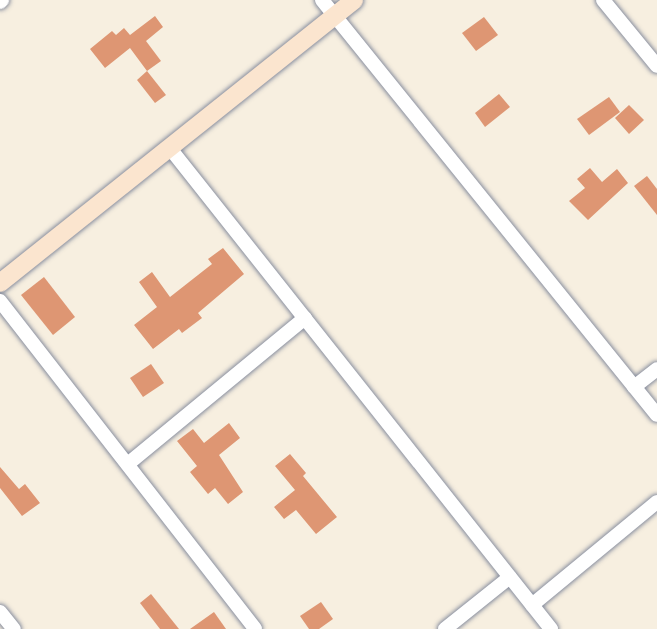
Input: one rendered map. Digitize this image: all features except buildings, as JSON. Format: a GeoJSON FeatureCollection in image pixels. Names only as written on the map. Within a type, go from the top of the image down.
{"type":"FeatureCollection","features":[{"type":"Feature","properties":{"kind":"street"},"geometry":{"type":"LineString","coordinates":[[322,0],[657,415]]}},
{"type":"Feature","properties":{"kind":"street"},"geometry":{"type":"LineString","coordinates":[[0,283],[354,0]]}},
{"type":"Feature","properties":{"kind":"street"},"geometry":{"type":"LineString","coordinates":[[603,0],[657,66]]}},
{"type":"Feature","properties":{"kind":"street"},"geometry":{"type":"LineString","coordinates":[[169,147],[551,629]]}},
{"type":"Feature","properties":{"kind":"street"},"geometry":{"type":"LineString","coordinates":[[0,301],[129,463],[255,629]]}},
{"type":"Feature","properties":{"kind":"street"},"geometry":{"type":"LineString","coordinates":[[129,463],[305,318]]}},
{"type":"Feature","properties":{"kind":"street"},"geometry":{"type":"LineString","coordinates":[[634,387],[657,369]]}},
{"type":"Feature","properties":{"kind":"street"},"geometry":{"type":"LineString","coordinates":[[532,605],[657,502]]}},
{"type":"Feature","properties":{"kind":"street"},"geometry":{"type":"LineString","coordinates":[[445,629],[510,577]]}},
{"type":"Feature","properties":{"kind":"street"},"geometry":{"type":"LineString","coordinates":[[0,612],[14,629]]}}]}
